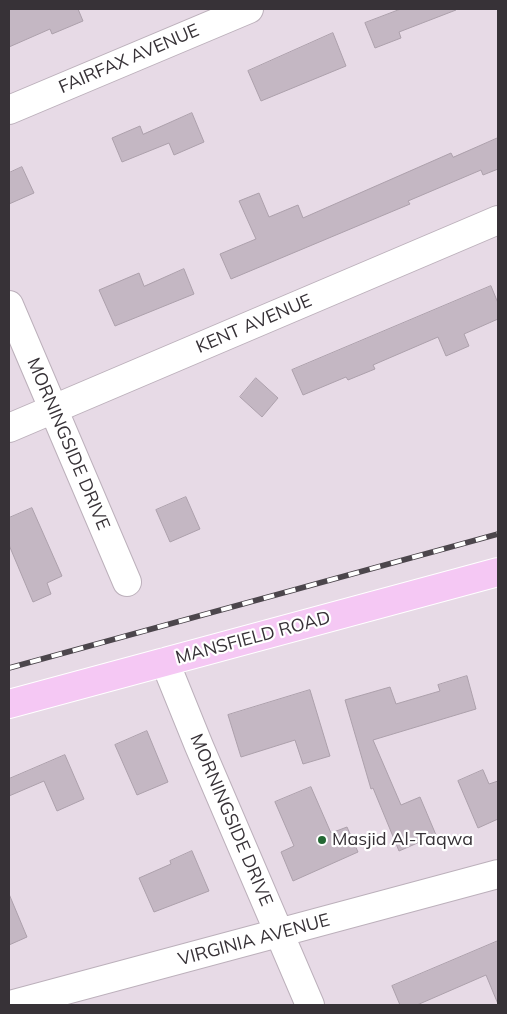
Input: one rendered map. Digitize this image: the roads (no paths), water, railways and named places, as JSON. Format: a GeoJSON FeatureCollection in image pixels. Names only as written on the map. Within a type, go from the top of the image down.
{"type":"FeatureCollection","features":[{"type":"Feature","properties":{"kind":"main road","name":"MANSFIELD ROAD"},"geometry":{"type":"LineString","coordinates":[[9,704],[498,572]]}},
{"type":"Feature","properties":{"kind":"street","name":"FAIRFAX AVENUE"},"geometry":{"type":"LineString","coordinates":[[9,110],[249,9]]}},
{"type":"Feature","properties":{"kind":"street","name":"KENT AVENUE"},"geometry":{"type":"LineString","coordinates":[[9,428],[498,220]]}},
{"type":"Feature","properties":{"kind":"street","name":"MORNINGSIDE DRIVE"},"geometry":{"type":"LineString","coordinates":[[9,305],[127,582]]}},
{"type":"Feature","properties":{"kind":"street","name":"MORNINGSIDE DRIVE"},"geometry":{"type":"LineString","coordinates":[[165,662],[198,746],[310,1005]]}},
{"type":"Feature","properties":{"kind":"street","name":"VIRGINIA AVENUE"},"geometry":{"type":"LineString","coordinates":[[10,1005],[498,874]]}},
{"type":"Feature","properties":{"kind":"railway"},"geometry":{"type":"LineString","coordinates":[[9,668],[498,534]]}},
{"type":"Feature","properties":{"kind":"place","name":"Masjid Al-Taqwa"},"geometry":{"type":"Point","coordinates":[322,840]}}]}
